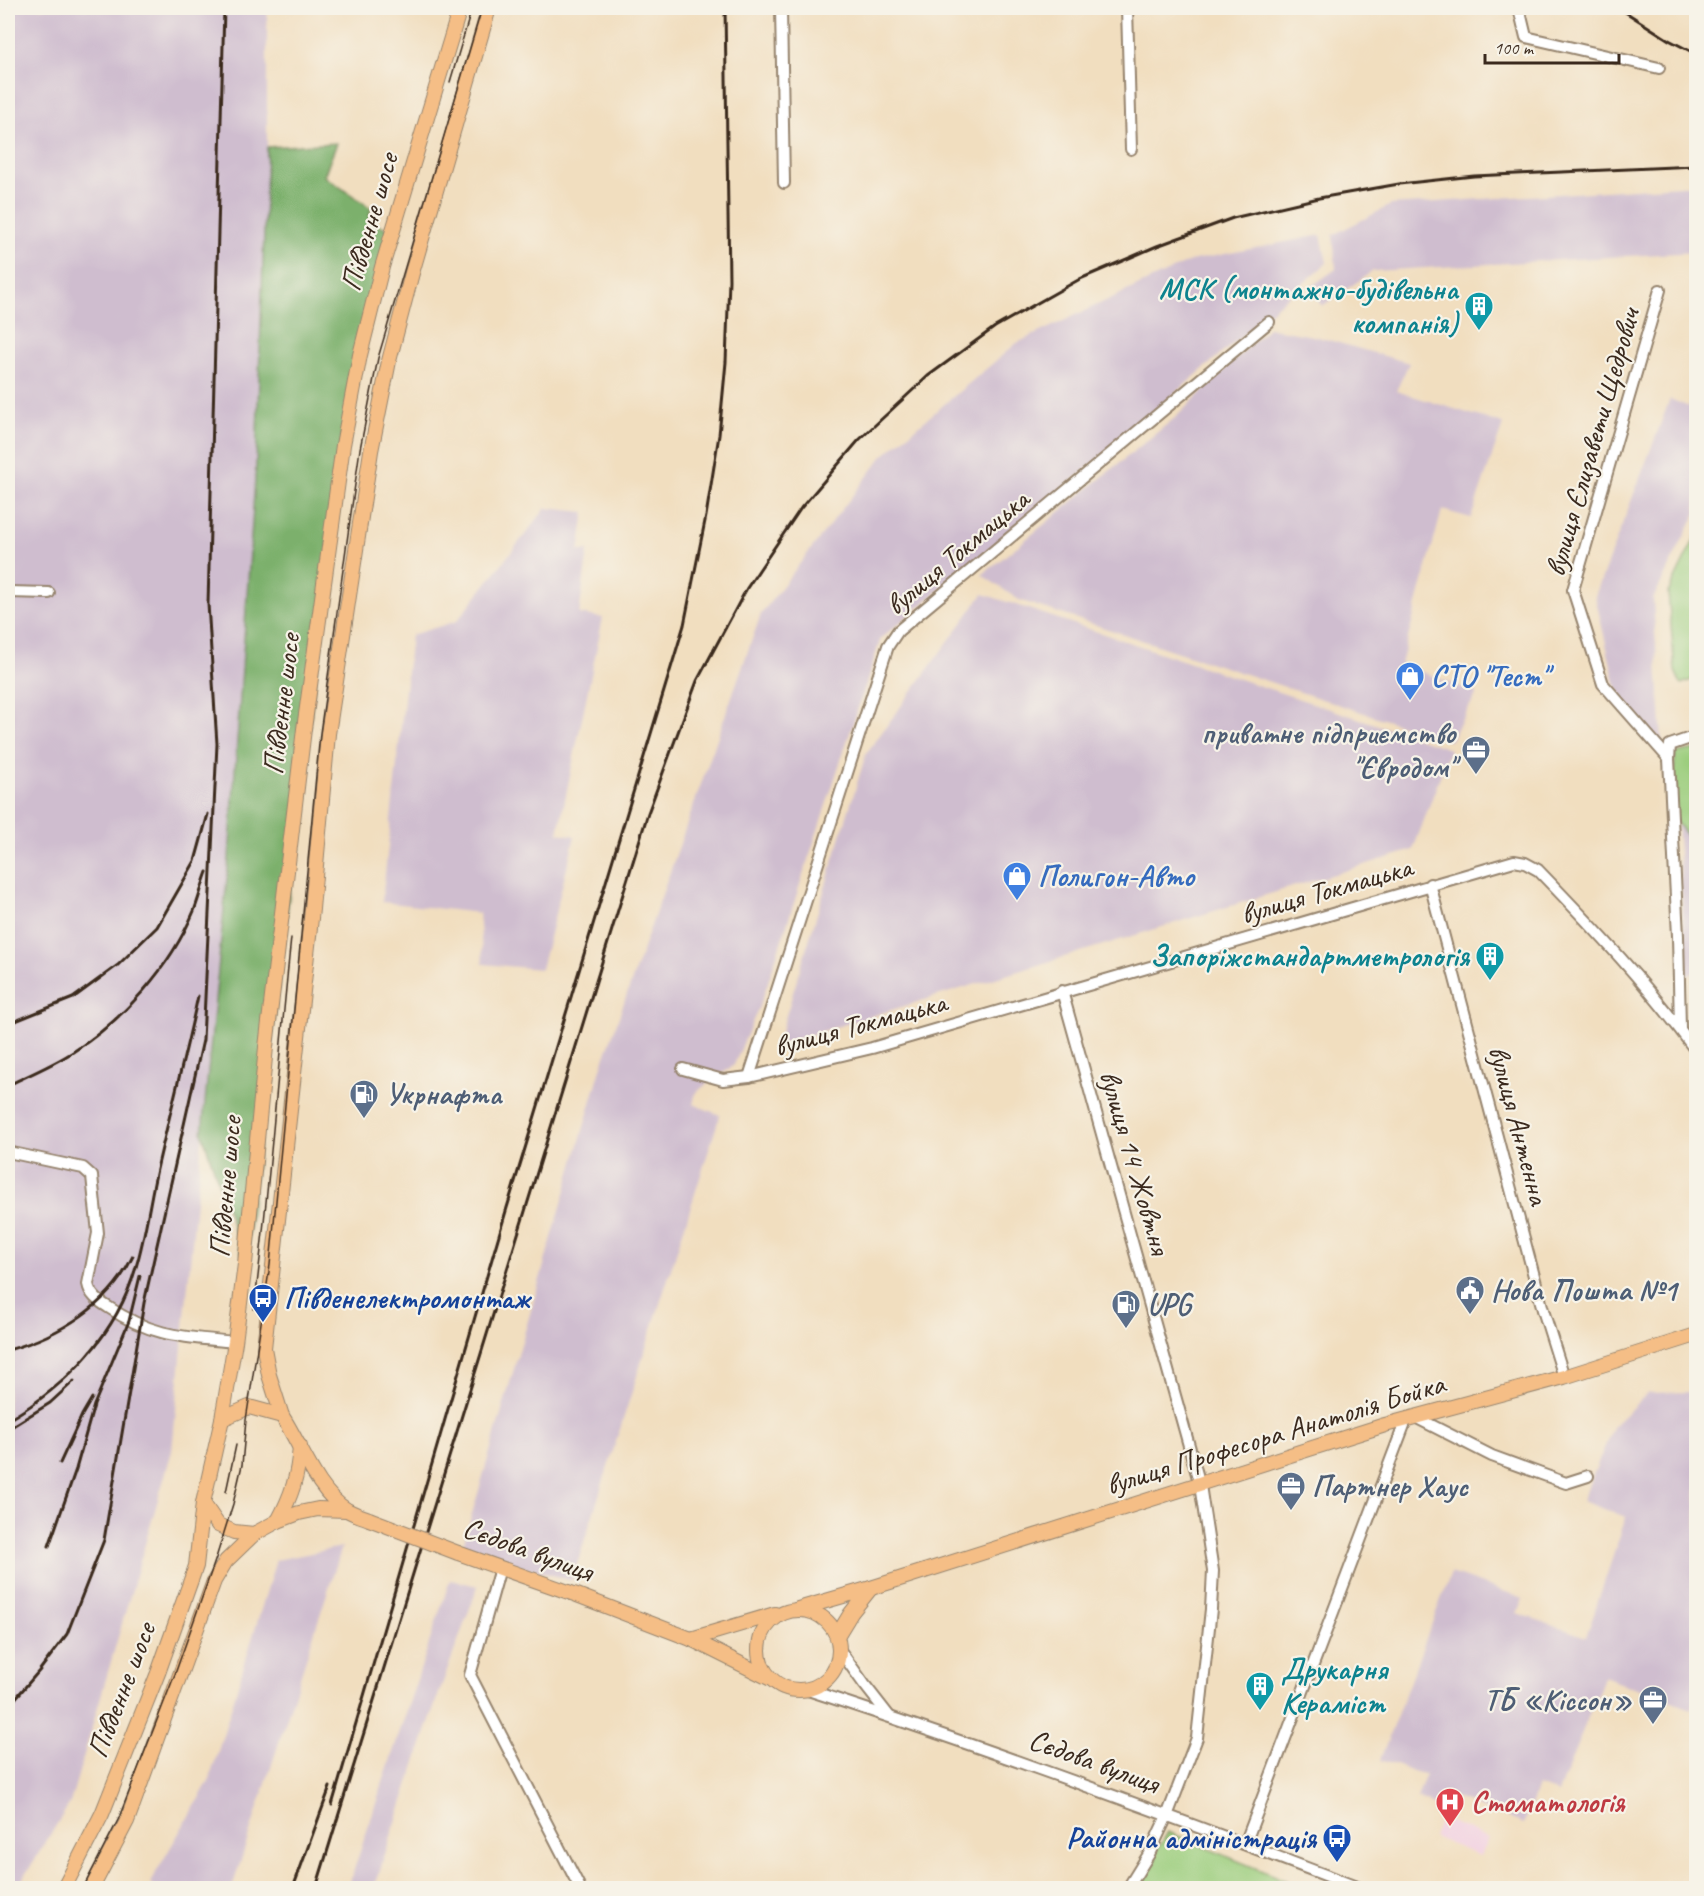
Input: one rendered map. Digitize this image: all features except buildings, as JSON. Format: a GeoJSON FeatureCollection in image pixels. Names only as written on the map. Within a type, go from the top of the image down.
{"type":"FeatureCollection","features":[{"type":"Feature","properties":{"kind":"main road","name":"Південне шосе"},"geometry":{"type":"LineString","coordinates":[[222,1419],[245,1264],[267,1035],[304,729],[343,446],[360,355],[382,267],[460,8]]}},
{"type":"Feature","properties":{"kind":"main road","name":"Південне шосе"},"geometry":{"type":"LineString","coordinates":[[282,1416],[269,1375],[264,1348],[330,722],[371,451],[389,361],[412,273],[489,8]]}},
{"type":"Feature","properties":{"kind":"main road","name":"вулиця Професора Анатолія Бойка"},"geometry":{"type":"LineString","coordinates":[[792,1610],[871,1588],[1410,1418],[1564,1377],[1696,1335]]}},
{"type":"Feature","properties":{"kind":"main road"},"geometry":{"type":"LineString","coordinates":[[249,1407],[282,1416],[300,1446],[299,1469],[291,1496],[278,1521],[254,1534],[234,1532],[218,1525],[203,1503],[222,1419],[249,1407]]}},
{"type":"Feature","properties":{"kind":"main road","name":"Сєдова вулиця"},"geometry":{"type":"LineString","coordinates":[[300,1446],[315,1476],[346,1510],[691,1639],[769,1678]]}},
{"type":"Feature","properties":{"kind":"main road","name":"Південне шосе"},"geometry":{"type":"LineString","coordinates":[[64,1888],[102,1814],[158,1673],[196,1566],[203,1503]]}},
{"type":"Feature","properties":{"kind":"main road","name":"Сєдова вулиця"},"geometry":{"type":"LineString","coordinates":[[278,1521],[309,1511],[346,1510]]}},
{"type":"Feature","properties":{"kind":"main road","name":"Південне шосе"},"geometry":{"type":"LineString","coordinates":[[92,1888],[127,1821],[213,1581],[226,1561],[254,1534]]}},
{"type":"Feature","properties":{"kind":"main road"},"geometry":{"type":"LineString","coordinates":[[792,1610],[774,1617],[765,1626],[758,1653],[769,1678],[780,1686],[794,1690],[808,1690],[831,1675],[837,1663],[838,1643],[851,1613],[871,1588]]}},
{"type":"Feature","properties":{"kind":"main road"},"geometry":{"type":"LineString","coordinates":[[691,1639],[792,1610],[811,1611],[822,1616],[831,1625],[838,1643]]}},
{"type":"Feature","properties":{"kind":"street"},"geometry":{"type":"LineString","coordinates":[[781,8],[784,183]]}},
{"type":"Feature","properties":{"kind":"street"},"geometry":{"type":"LineString","coordinates":[[1126,8],[1131,149]]}},
{"type":"Feature","properties":{"kind":"street"},"geometry":{"type":"LineString","coordinates":[[1519,8],[1526,37],[1659,68]]}},
{"type":"Feature","properties":{"kind":"street","name":"вулиця Єлизавети Щедрович"},"geometry":{"type":"LineString","coordinates":[[1660,290],[1573,590],[1603,684],[1669,759]]}},
{"type":"Feature","properties":{"kind":"street","name":"вулиця Токмацька"},"geometry":{"type":"LineString","coordinates":[[749,1077],[888,645],[898,631],[1269,322]]}},
{"type":"Feature","properties":{"kind":"street"},"geometry":{"type":"LineString","coordinates":[[8,592],[49,593]]}},
{"type":"Feature","properties":{"kind":"street"},"geometry":{"type":"LineString","coordinates":[[1696,736],[1670,745],[1669,759],[1680,1028],[1696,1051]]}},
{"type":"Feature","properties":{"kind":"street","name":"вулиця Токмацька"},"geometry":{"type":"LineString","coordinates":[[683,1069],[723,1080],[749,1077],[872,1048],[1514,861],[1525,863],[1538,870],[1611,945],[1680,1028]]}},
{"type":"Feature","properties":{"kind":"street","name":"вулиця Антенна"},"geometry":{"type":"LineString","coordinates":[[1430,884],[1450,965],[1508,1171],[1543,1310],[1564,1377]]}},
{"type":"Feature","properties":{"kind":"street","name":"вулиця 14 Жовтня"},"geometry":{"type":"LineString","coordinates":[[1062,992],[1200,1485],[1213,1570],[1197,1738],[1167,1816],[1149,1854],[1128,1888]]}},
{"type":"Feature","properties":{"kind":"street"},"geometry":{"type":"LineString","coordinates":[[8,1152],[83,1168],[92,1176],[98,1233],[88,1284],[89,1292],[99,1301],[122,1317],[168,1335],[235,1342]]}},
{"type":"Feature","properties":{"kind":"street"},"geometry":{"type":"LineString","coordinates":[[1245,1844],[1410,1418],[1492,1456],[1566,1483],[1588,1476]]}},
{"type":"Feature","properties":{"kind":"street"},"geometry":{"type":"LineString","coordinates":[[500,1568],[470,1675],[580,1888]]}},
{"type":"Feature","properties":{"kind":"street"},"geometry":{"type":"LineString","coordinates":[[838,1643],[864,1684],[889,1716]]}},
{"type":"Feature","properties":{"kind":"street","name":"Сєдова вулиця"},"geometry":{"type":"LineString","coordinates":[[808,1690],[889,1716],[1245,1844],[1359,1888]]}},
{"type":"Feature","properties":{"kind":"shaded area"},"geometry":{"type":"Polygon","coordinates":[[[8,8],[267,8],[267,147],[256,465],[229,858],[172,1451],[70,1803],[17,1888],[8,1888],[8,8]]]}},
{"type":"Feature","properties":{"kind":"shaded area"},"geometry":{"type":"Polygon","coordinates":[[[1696,185],[1696,252],[1373,271],[1322,306],[1309,288],[1336,269],[1333,235],[1391,205],[1696,185]]]}},
{"type":"Feature","properties":{"kind":"shaded area"},"geometry":{"type":"Polygon","coordinates":[[[1321,235],[1327,263],[1095,462],[881,638],[763,997],[734,1065],[696,1092],[693,1104],[720,1115],[572,1580],[461,1552],[602,1065],[761,614],[883,456],[1017,343],[1190,261],[1321,235]]]}},
{"type":"Feature","properties":{"kind":"shaded area"},"geometry":{"type":"Polygon","coordinates":[[[1268,328],[1318,337],[1409,363],[1396,391],[1503,424],[1471,518],[1442,510],[1401,664],[1477,693],[1450,741],[1019,600],[982,575],[1176,417],[1268,328]]]}},
{"type":"Feature","properties":{"kind":"shaded area"},"geometry":{"type":"Polygon","coordinates":[[[1696,392],[1696,513],[1653,599],[1662,742],[1651,743],[1616,687],[1595,596],[1670,399],[1689,407],[1696,392]]]}},
{"type":"Feature","properties":{"kind":"shaded area"},"geometry":{"type":"Polygon","coordinates":[[[546,508],[585,512],[579,551],[588,551],[579,614],[603,618],[558,833],[575,836],[541,969],[483,964],[479,913],[382,902],[411,635],[457,621],[546,508]]]}},
{"type":"Feature","properties":{"kind":"shaded area"},"geometry":{"type":"Polygon","coordinates":[[[983,594],[1450,749],[1413,850],[777,1045],[866,754],[983,594]]]}},
{"type":"Feature","properties":{"kind":"shaded area"},"geometry":{"type":"Polygon","coordinates":[[[1677,821],[1696,842],[1696,971],[1687,976],[1677,821]]]}},
{"type":"Feature","properties":{"kind":"shaded area"},"geometry":{"type":"Polygon","coordinates":[[[1696,1392],[1696,1694],[1691,1709],[1604,1677],[1558,1793],[1538,1786],[1524,1824],[1448,1795],[1442,1809],[1417,1798],[1425,1775],[1380,1760],[1451,1573],[1523,1598],[1517,1613],[1586,1637],[1626,1517],[1582,1501],[1614,1425],[1648,1393],[1696,1392]]]}},
{"type":"Feature","properties":{"kind":"shaded area"},"geometry":{"type":"Polygon","coordinates":[[[342,1547],[232,1888],[158,1888],[150,1883],[209,1781],[276,1560],[342,1547]]]}},
{"type":"Feature","properties":{"kind":"shaded area"},"geometry":{"type":"Polygon","coordinates":[[[450,1580],[478,1586],[439,1693],[374,1888],[348,1888],[450,1580]]]}},
{"type":"Feature","properties":{"kind":"shaded area","name":"Стоматологія"},"geometry":{"type":"Polygon","coordinates":[[[1441,1818],[1488,1838],[1480,1856],[1433,1837],[1441,1818]]]}},
{"type":"Feature","properties":{"kind":"green space"},"geometry":{"type":"Polygon","coordinates":[[[337,143],[324,176],[371,208],[369,220],[390,230],[343,445],[245,1264],[202,1133],[229,858],[256,465],[267,147],[337,143]]]}},
{"type":"Feature","properties":{"kind":"green space"},"geometry":{"type":"Polygon","coordinates":[[[1696,536],[1696,678],[1681,684],[1675,671],[1668,593],[1696,536]]]}},
{"type":"Feature","properties":{"kind":"green space"},"geometry":{"type":"Polygon","coordinates":[[[1696,749],[1696,848],[1672,817],[1675,753],[1696,749]]]}},
{"type":"Feature","properties":{"kind":"green space"},"geometry":{"type":"Polygon","coordinates":[[[1168,1832],[1287,1881],[1275,1888],[1135,1888],[1168,1832]]]}},
{"type":"Feature","properties":{"kind":"tram line"},"geometry":{"type":"LineString","coordinates":[[450,82],[472,8]]}},
{"type":"Feature","properties":{"kind":"tram line"},"geometry":{"type":"LineString","coordinates":[[83,1888],[118,1820],[175,1674],[216,1558],[233,1504],[242,1465],[246,1420],[270,1265],[320,733],[360,449],[378,358],[482,8]]}},
{"type":"Feature","properties":{"kind":"tram line"},"geometry":{"type":"LineString","coordinates":[[254,1309],[265,1217],[291,938]]}},
{"type":"Feature","properties":{"kind":"tram line"},"geometry":{"type":"LineString","coordinates":[[226,1492],[236,1445]]}},
{"type":"Feature","properties":{"kind":"railway"},"geometry":{"type":"LineString","coordinates":[[8,1707],[67,1634],[104,1540],[144,1303],[203,1040],[217,744],[208,604],[224,8]]}},
{"type":"Feature","properties":{"kind":"railway"},"geometry":{"type":"LineString","coordinates":[[332,1805],[506,1211],[684,625],[706,516],[719,435],[726,362],[729,280],[725,8]]}},
{"type":"Feature","properties":{"kind":"railway"},"geometry":{"type":"LineString","coordinates":[[1619,8],[1669,40],[1696,54]]}},
{"type":"Feature","properties":{"kind":"railway"},"geometry":{"type":"LineString","coordinates":[[316,1888],[648,813],[697,681],[747,588],[801,508],[859,440],[928,376],[995,327],[1080,279],[1157,246],[1233,218],[1319,198],[1399,184],[1474,176],[1696,166]]}},
{"type":"Feature","properties":{"kind":"railway"},"geometry":{"type":"LineString","coordinates":[[8,1024],[73,998],[118,965],[157,927],[195,861],[208,814]]}},
{"type":"Feature","properties":{"kind":"railway"},"geometry":{"type":"LineString","coordinates":[[8,1085],[49,1066],[92,1039],[144,990],[159,972],[184,932],[194,911],[207,872]]}},
{"type":"Feature","properties":{"kind":"railway"},"geometry":{"type":"LineString","coordinates":[[8,1420],[50,1391],[87,1356],[103,1336],[127,1291],[143,1242],[155,1178],[198,996]]}},
{"type":"Feature","properties":{"kind":"railway"},"geometry":{"type":"LineString","coordinates":[[8,1350],[64,1327],[97,1304],[123,1274],[133,1256]]}},
{"type":"Feature","properties":{"kind":"railway"},"geometry":{"type":"LineString","coordinates":[[49,1546],[76,1469],[94,1405],[129,1321],[140,1276]]}},
{"type":"Feature","properties":{"kind":"railway"},"geometry":{"type":"LineString","coordinates":[[8,1429],[50,1403],[74,1381]]}},
{"type":"Feature","properties":{"kind":"railway"},"geometry":{"type":"LineString","coordinates":[[60,1463],[92,1398]]}},
{"type":"Feature","properties":{"kind":"railway"},"geometry":{"type":"LineString","coordinates":[[293,1888],[330,1787]]}},
{"type":"Feature","properties":{"kind":"place","name":"МСК (монтажно-будівельна компанія)"},"geometry":{"type":"Point","coordinates":[1479,332]}},
{"type":"Feature","properties":{"kind":"place","name":"СТО \"Тест\""},"geometry":{"type":"Point","coordinates":[1410,702]}},
{"type":"Feature","properties":{"kind":"place","name":"приватне підприємство \"Євродом\""},"geometry":{"type":"Point","coordinates":[1476,776]}},
{"type":"Feature","properties":{"kind":"place","name":"Полигон-Авто"},"geometry":{"type":"Point","coordinates":[1017,902]}},
{"type":"Feature","properties":{"kind":"place","name":"Запоріжстандартметрологія"},"geometry":{"type":"Point","coordinates":[1490,982]}},
{"type":"Feature","properties":{"kind":"place","name":"Укрнафта"},"geometry":{"type":"Point","coordinates":[364,1120]}},
{"type":"Feature","properties":{"kind":"place","name":"Нова Пошта №1"},"geometry":{"type":"Point","coordinates":[1470,1316]}},
{"type":"Feature","properties":{"kind":"place","name":"Південелектромонтаж"},"geometry":{"type":"Point","coordinates":[263,1324]}},
{"type":"Feature","properties":{"kind":"place","name":"UPG"},"geometry":{"type":"Point","coordinates":[1126,1330]}},
{"type":"Feature","properties":{"kind":"place","name":"Партнер Хаус"},"geometry":{"type":"Point","coordinates":[1291,1512]}},
{"type":"Feature","properties":{"kind":"place","name":"Друкарня Кераміст"},"geometry":{"type":"Point","coordinates":[1260,1712]}},
{"type":"Feature","properties":{"kind":"place","name":"ТБ «Кіссон»"},"geometry":{"type":"Point","coordinates":[1653,1726]}},
{"type":"Feature","properties":{"kind":"place","name":"Стоматологія"},"geometry":{"type":"Point","coordinates":[1450,1828]}},
{"type":"Feature","properties":{"kind":"place","name":"Районна адміністрація"},"geometry":{"type":"Point","coordinates":[1337,1864]}}]}
